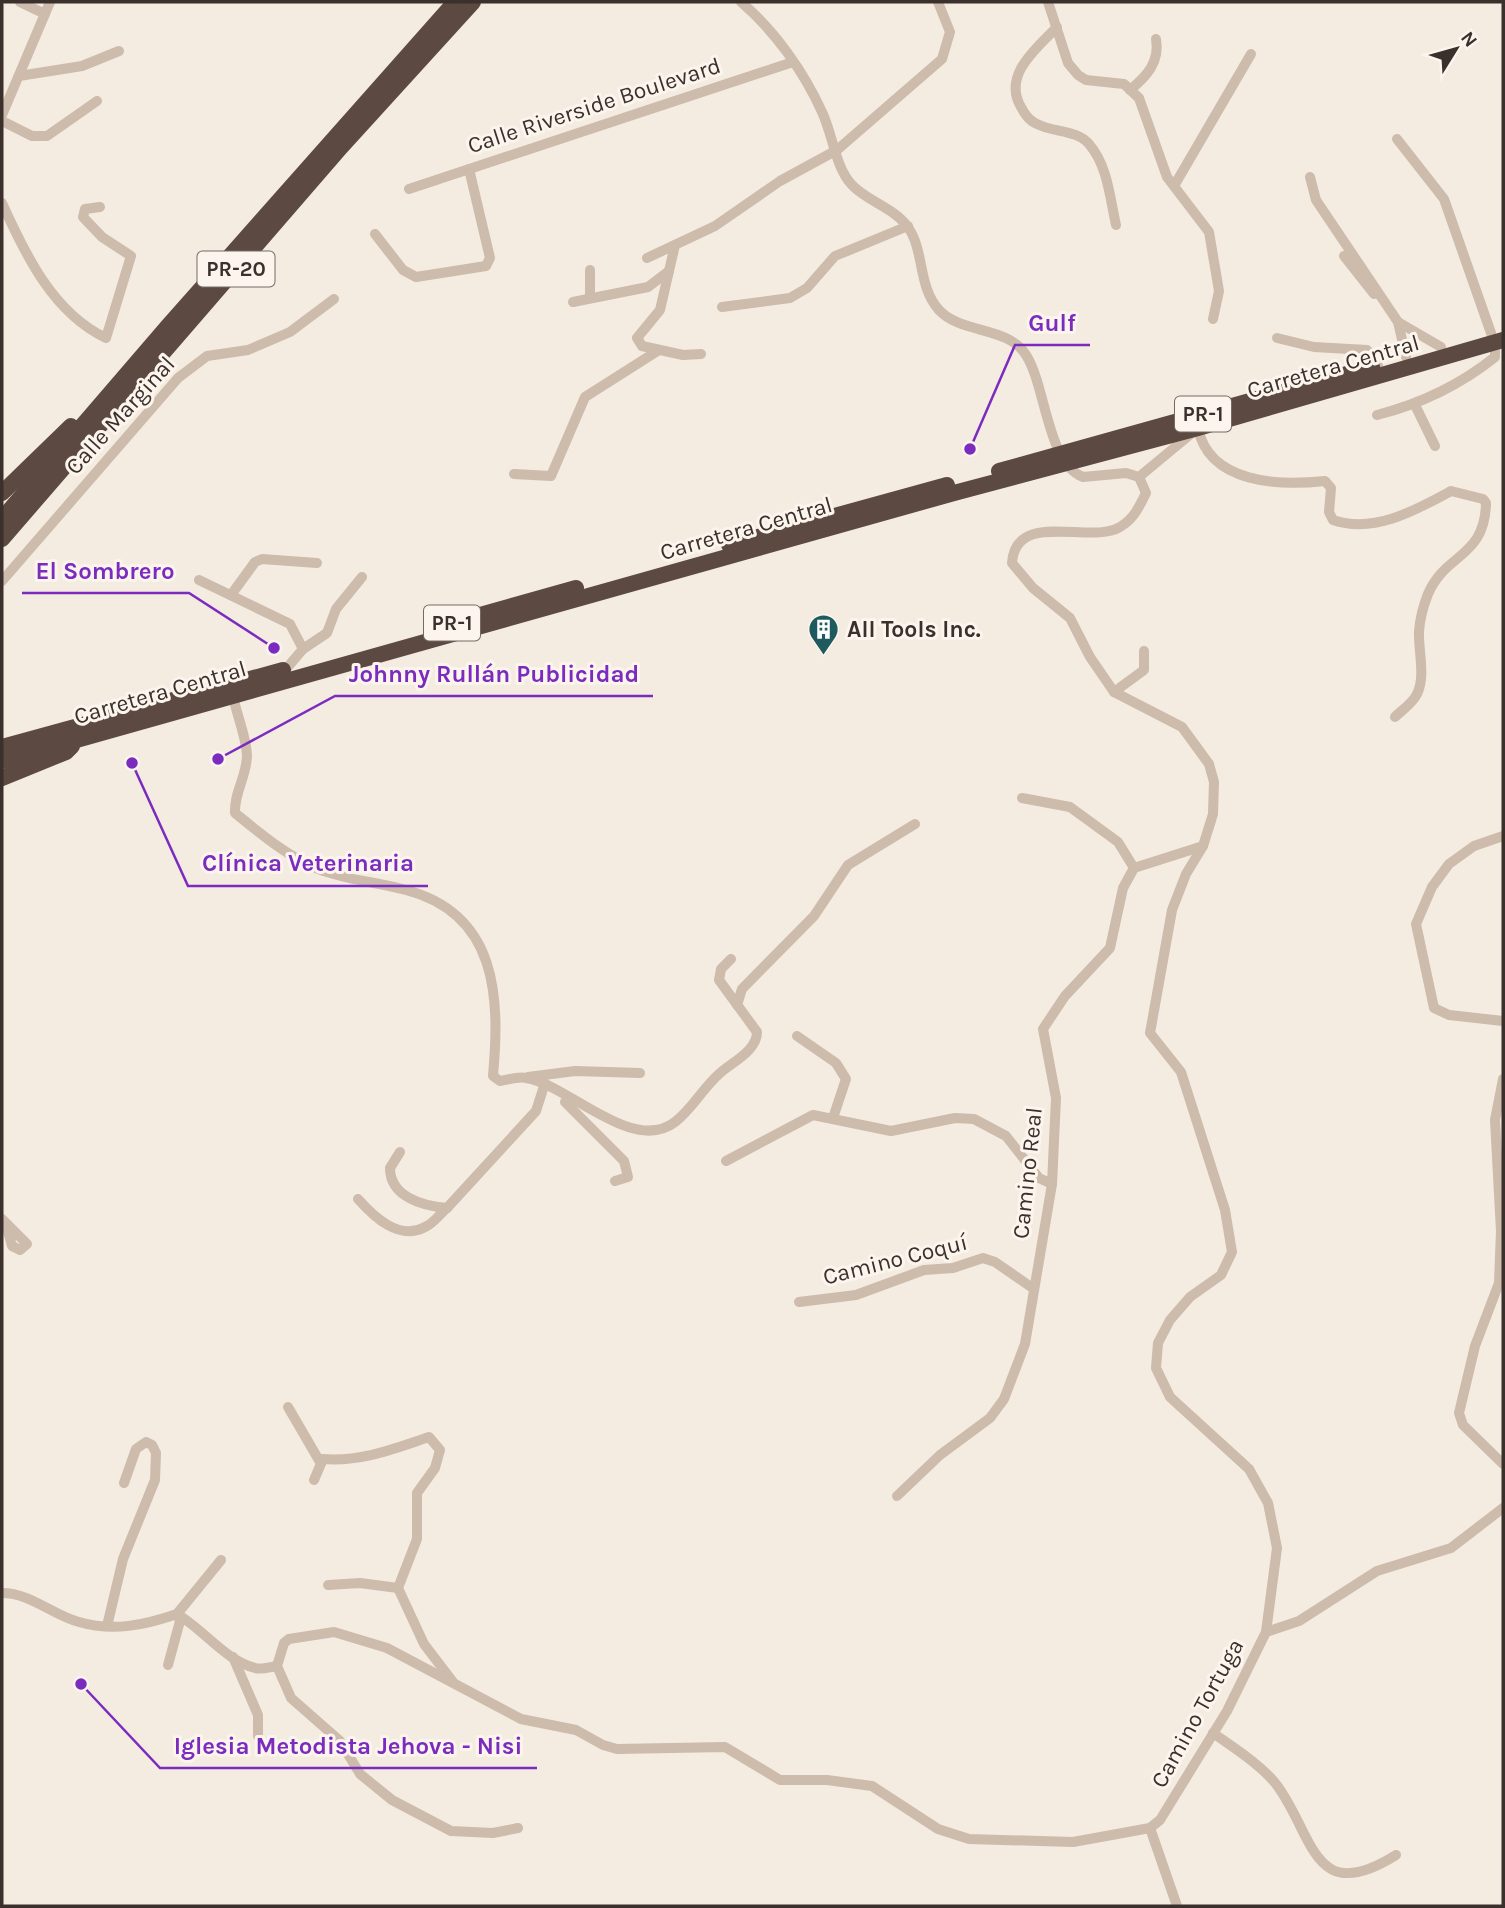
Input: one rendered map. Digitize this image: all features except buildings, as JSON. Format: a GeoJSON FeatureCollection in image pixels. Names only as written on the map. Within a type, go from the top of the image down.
{"type":"FeatureCollection","features":[{"type":"Feature","properties":{"kind":"highway","name":"PR-20"},"geometry":{"type":"LineString","coordinates":[[2,519],[168,326],[455,2]]}},
{"type":"Feature","properties":{"kind":"highway","name":"PR-20"},"geometry":{"type":"LineString","coordinates":[[2,538],[341,147],[473,2]]}},
{"type":"Feature","properties":{"kind":"highway"},"geometry":{"type":"LineString","coordinates":[[2,493],[168,326]]}},
{"type":"Feature","properties":{"kind":"highway","name":"Carretera Central"},"geometry":{"type":"LineString","coordinates":[[2,761],[1063,459],[1441,347],[1498,336]]}},
{"type":"Feature","properties":{"kind":"highway","name":"Carretera Central"},"geometry":{"type":"LineString","coordinates":[[2,747],[1063,459],[1198,428],[1498,336]]}},
{"type":"Feature","properties":{"kind":"highway"},"geometry":{"type":"LineString","coordinates":[[2,778],[66,752],[82,738]]}},
{"type":"Feature","properties":{"kind":"street"},"geometry":{"type":"LineString","coordinates":[[20,2],[45,14]]}},
{"type":"Feature","properties":{"kind":"street"},"geometry":{"type":"LineString","coordinates":[[2,115],[50,2]]}},
{"type":"Feature","properties":{"kind":"street"},"geometry":{"type":"LineString","coordinates":[[741,2],[776,37],[793,62],[822,111],[837,150],[841,169],[852,186],[908,226],[924,286],[939,311],[958,323],[1012,341],[1027,355],[1063,459],[1083,477],[1126,473],[1139,477],[1198,428],[1201,444],[1212,457],[1251,479],[1290,485],[1325,481],[1331,488],[1329,512],[1333,520],[1344,523],[1404,517],[1451,491],[1473,495],[1486,503],[1486,520],[1477,542],[1441,575],[1429,592],[1419,629],[1420,687],[1415,698],[1395,717]]}},
{"type":"Feature","properties":{"kind":"street"},"geometry":{"type":"LineString","coordinates":[[647,258],[715,226],[780,180],[837,150],[942,59],[950,32],[938,2]]}},
{"type":"Feature","properties":{"kind":"street"},"geometry":{"type":"LineString","coordinates":[[1048,2],[1069,63],[1078,75],[1086,80],[1102,79],[1124,84],[1139,98],[1167,177],[1209,232],[1219,291],[1213,318]]}},
{"type":"Feature","properties":{"kind":"street"},"geometry":{"type":"LineString","coordinates":[[1058,27],[1020,69],[1014,94],[1025,114],[1035,124],[1069,132],[1087,142],[1102,166],[1116,225]]}},
{"type":"Feature","properties":{"kind":"street"},"geometry":{"type":"LineString","coordinates":[[1130,90],[1154,65],[1158,50],[1156,39]]}},
{"type":"Feature","properties":{"kind":"street"},"geometry":{"type":"LineString","coordinates":[[19,76],[82,66],[119,51]]}},
{"type":"Feature","properties":{"kind":"street"},"geometry":{"type":"LineString","coordinates":[[1174,186],[1251,54]]}},
{"type":"Feature","properties":{"kind":"street","name":"Calle Riverside Boulevard"},"geometry":{"type":"LineString","coordinates":[[409,189],[793,62]]}},
{"type":"Feature","properties":{"kind":"street"},"geometry":{"type":"LineString","coordinates":[[2,121],[32,136],[47,136],[97,101]]}},
{"type":"Feature","properties":{"kind":"street"},"geometry":{"type":"LineString","coordinates":[[1377,415],[1415,405],[1488,363],[1497,354],[1498,336],[1444,199],[1397,139]]}},
{"type":"Feature","properties":{"kind":"street"},"geometry":{"type":"LineString","coordinates":[[375,234],[403,270],[416,277],[486,266],[490,258],[469,169]]}},
{"type":"Feature","properties":{"kind":"street"},"geometry":{"type":"LineString","coordinates":[[1310,177],[1316,200],[1398,322],[1406,357]]}},
{"type":"Feature","properties":{"kind":"street"},"geometry":{"type":"LineString","coordinates":[[2,203],[24,253],[54,295],[85,327],[106,338],[131,256],[102,237],[83,217],[85,209],[100,206]]}},
{"type":"Feature","properties":{"kind":"street"},"geometry":{"type":"LineString","coordinates":[[722,307],[790,298],[807,288],[835,256],[908,226]]}},
{"type":"Feature","properties":{"kind":"street"},"geometry":{"type":"LineString","coordinates":[[675,245],[660,310],[638,338],[642,346],[682,355],[701,354]]}},
{"type":"Feature","properties":{"kind":"street"},"geometry":{"type":"LineString","coordinates":[[1344,256],[1398,322],[1441,347]]}},
{"type":"Feature","properties":{"kind":"street"},"geometry":{"type":"LineString","coordinates":[[590,270],[590,297]]}},
{"type":"Feature","properties":{"kind":"street"},"geometry":{"type":"LineString","coordinates":[[573,303],[590,297],[648,287],[669,271]]}},
{"type":"Feature","properties":{"kind":"street","name":"Calle Marginal"},"geometry":{"type":"LineString","coordinates":[[2,581],[178,378],[206,356],[248,350],[290,332],[334,299]]}},
{"type":"Feature","properties":{"kind":"street"},"geometry":{"type":"LineString","coordinates":[[1277,338],[1314,348],[1367,350],[1378,365]]}},
{"type":"Feature","properties":{"kind":"street"},"geometry":{"type":"LineString","coordinates":[[514,474],[551,476],[585,397],[659,350]]}},
{"type":"Feature","properties":{"kind":"street"},"geometry":{"type":"LineString","coordinates":[[1415,405],[1436,446]]}},
{"type":"Feature","properties":{"kind":"street","name":"Camino Tortuga"},"geometry":{"type":"LineString","coordinates":[[1139,477],[1146,492],[1134,517],[1121,527],[1097,535],[1060,530],[1038,533],[1021,543],[1012,563],[1033,588],[1070,618],[1090,657],[1114,692],[1182,727],[1209,764],[1214,782],[1213,814],[1203,846],[1186,874],[1172,910],[1150,1033],[1181,1072],[1225,1210],[1232,1252],[1221,1275],[1190,1297],[1170,1320],[1158,1343],[1156,1368],[1170,1396],[1249,1469],[1268,1503],[1277,1548],[1266,1632],[1213,1733],[1160,1820],[1150,1828]]}},
{"type":"Feature","properties":{"kind":"street"},"geometry":{"type":"LineString","coordinates":[[231,595],[256,562],[262,559],[317,563]]}},
{"type":"Feature","properties":{"kind":"street"},"geometry":{"type":"LineString","coordinates":[[286,669],[303,649],[327,633],[336,609],[362,577]]}},
{"type":"Feature","properties":{"kind":"street"},"geometry":{"type":"LineString","coordinates":[[199,580],[290,625],[303,649]]}},
{"type":"Feature","properties":{"kind":"street"},"geometry":{"type":"LineString","coordinates":[[1114,692],[1144,670],[1144,651]]}},
{"type":"Feature","properties":{"kind":"street"},"geometry":{"type":"LineString","coordinates":[[233,695],[247,753],[244,778],[234,799],[235,813],[280,849],[320,870],[409,891],[443,905],[462,919],[477,939],[495,997],[498,1023],[493,1076],[500,1082],[575,1070],[640,1073]]}},
{"type":"Feature","properties":{"kind":"street"},"geometry":{"type":"LineString","coordinates":[[1022,797],[1070,807],[1118,842],[1134,868],[1203,846]]}},
{"type":"Feature","properties":{"kind":"street"},"geometry":{"type":"LineString","coordinates":[[737,1004],[742,989],[814,916],[848,864],[915,824]]}},
{"type":"Feature","properties":{"kind":"street"},"geometry":{"type":"LineString","coordinates":[[1503,836],[1474,846],[1449,864],[1432,887],[1416,924],[1434,1008],[1449,1016],[1503,1021]]}},
{"type":"Feature","properties":{"kind":"street","name":"Camino Real"},"geometry":{"type":"LineString","coordinates":[[897,1496],[940,1455],[990,1418],[1004,1399],[1025,1344],[1052,1184],[1056,1098],[1043,1029],[1065,996],[1110,948],[1123,888],[1134,868]]}},
{"type":"Feature","properties":{"kind":"street"},"geometry":{"type":"LineString","coordinates":[[525,1077],[616,1124],[657,1130],[674,1123],[718,1074],[746,1053],[757,1039],[757,1032],[719,980],[720,970],[731,959]]}},
{"type":"Feature","properties":{"kind":"street"},"geometry":{"type":"LineString","coordinates":[[797,1037],[836,1063],[846,1079],[833,1118]]}},
{"type":"Feature","properties":{"kind":"street"},"geometry":{"type":"LineString","coordinates":[[1503,1079],[1495,1121],[1502,1231],[1499,1283],[1475,1346],[1459,1413],[1463,1424],[1503,1464]]}},
{"type":"Feature","properties":{"kind":"street"},"geometry":{"type":"LineString","coordinates":[[545,1086],[574,1108],[624,1161],[628,1177],[615,1181]]}},
{"type":"Feature","properties":{"kind":"street"},"geometry":{"type":"LineString","coordinates":[[358,1199],[377,1220],[406,1232],[426,1227],[447,1208],[536,1111],[545,1086]]}},
{"type":"Feature","properties":{"kind":"street"},"geometry":{"type":"LineString","coordinates":[[726,1161],[813,1115],[891,1131],[955,1118],[974,1119],[1006,1136],[1039,1178],[1052,1184]]}},
{"type":"Feature","properties":{"kind":"street"},"geometry":{"type":"LineString","coordinates":[[400,1152],[390,1168],[393,1184],[419,1206],[447,1208]]}},
{"type":"Feature","properties":{"kind":"street","name":"Camino Coquí"},"geometry":{"type":"LineString","coordinates":[[799,1302],[856,1294],[924,1270],[953,1268],[983,1258],[995,1262],[1034,1289]]}},
{"type":"Feature","properties":{"kind":"street"},"geometry":{"type":"LineString","coordinates":[[288,1407],[320,1462]]}},
{"type":"Feature","properties":{"kind":"street"},"geometry":{"type":"LineString","coordinates":[[314,1480],[323,1459],[347,1461],[370,1457],[429,1437],[440,1450],[435,1468],[417,1493],[417,1539],[398,1588],[424,1644],[456,1686]]}},
{"type":"Feature","properties":{"kind":"street"},"geometry":{"type":"LineString","coordinates":[[107,1626],[123,1559],[155,1480],[156,1453],[152,1445],[146,1442],[136,1450],[124,1483]]}},
{"type":"Feature","properties":{"kind":"street"},"geometry":{"type":"LineString","coordinates":[[1266,1632],[1299,1622],[1377,1572],[1451,1548],[1503,1507]]}},
{"type":"Feature","properties":{"kind":"street"},"geometry":{"type":"LineString","coordinates":[[2,1593],[27,1598],[79,1622],[107,1626],[140,1626],[177,1614],[221,1560]]}},
{"type":"Feature","properties":{"kind":"street"},"geometry":{"type":"LineString","coordinates":[[328,1585],[360,1583],[398,1588]]}},
{"type":"Feature","properties":{"kind":"street"},"geometry":{"type":"LineString","coordinates":[[177,1614],[194,1623],[233,1657],[256,1669],[277,1666]]}},
{"type":"Feature","properties":{"kind":"street"},"geometry":{"type":"LineString","coordinates":[[168,1665],[180,1621],[177,1614]]}},
{"type":"Feature","properties":{"kind":"street"},"geometry":{"type":"LineString","coordinates":[[518,1828],[493,1833],[451,1831],[392,1800],[360,1774],[340,1741],[291,1698],[277,1666],[284,1643],[289,1639],[334,1632],[387,1648],[521,1719],[576,1730],[603,1745],[617,1749],[725,1747],[780,1780],[827,1780],[872,1786],[938,1829],[970,1839],[1073,1842],[1150,1828],[1177,1906]]}},
{"type":"Feature","properties":{"kind":"street"},"geometry":{"type":"LineString","coordinates":[[233,1657],[258,1714],[258,1736]]}},
{"type":"Feature","properties":{"kind":"street"},"geometry":{"type":"LineString","coordinates":[[1213,1733],[1275,1784],[1314,1854],[1324,1865],[1340,1872],[1365,1872],[1396,1854]]}},
{"type":"Feature","properties":{"kind":"place","name":"Gulf"},"geometry":{"type":"Point","coordinates":[970,449]}},
{"type":"Feature","properties":{"kind":"place","name":"El Sombrero"},"geometry":{"type":"Point","coordinates":[274,648]}},
{"type":"Feature","properties":{"kind":"place","name":"All Tools Inc."},"geometry":{"type":"Point","coordinates":[824,656]}},
{"type":"Feature","properties":{"kind":"place","name":"Johnny Rullán Publicidad"},"geometry":{"type":"Point","coordinates":[218,759]}},
{"type":"Feature","properties":{"kind":"place","name":"Clínica Veterinaria"},"geometry":{"type":"Point","coordinates":[132,763]}},
{"type":"Feature","properties":{"kind":"place","name":"Iglesia Metodista Jehova - Nisi"},"geometry":{"type":"Point","coordinates":[81,1684]}}]}
